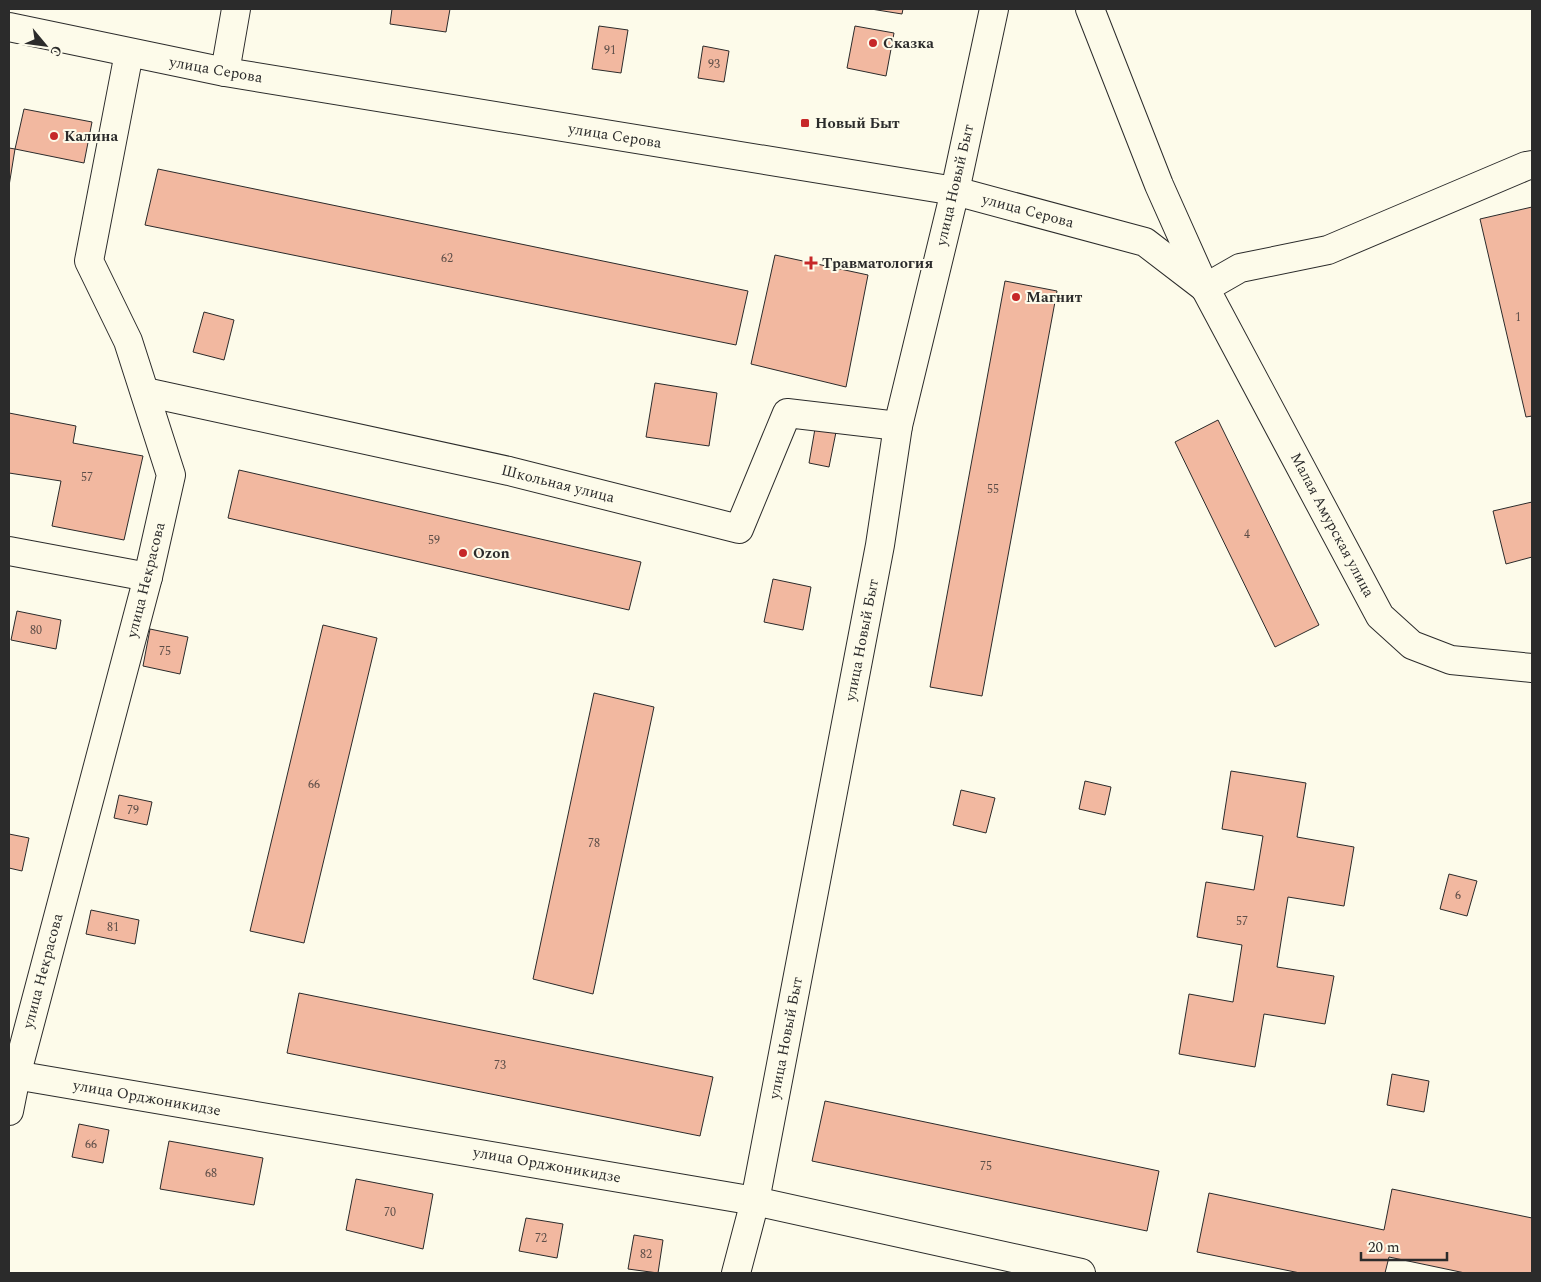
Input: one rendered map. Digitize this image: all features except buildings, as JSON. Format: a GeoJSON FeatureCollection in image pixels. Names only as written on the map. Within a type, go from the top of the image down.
{"type":"FeatureCollection","features":[{"type":"Feature","properties":{"kind":"street"},"geometry":{"type":"LineString","coordinates":[[225,72],[236,9]]}},
{"type":"Feature","properties":{"kind":"street","name":"улица Новый Быт"},"geometry":{"type":"LineString","coordinates":[[736,1273],[755,1201],[878,555],[898,426],[955,191],[994,9]]}},
{"type":"Feature","properties":{"kind":"street","name":"Малая Амурская улица"},"geometry":{"type":"LineString","coordinates":[[1090,9],[1159,185],[1205,288],[1380,616],[1412,645],[1451,660],[1532,668]]}},
{"type":"Feature","properties":{"kind":"street","name":"улица Серова"},"geometry":{"type":"LineString","coordinates":[[9,27],[225,72],[955,191],[1145,242],[1205,288]]}},
{"type":"Feature","properties":{"kind":"street","name":"улица Некрасова"},"geometry":{"type":"LineString","coordinates":[[9,1111],[12,1075],[148,577],[171,475],[128,341],[89,261],[129,53]]}},
{"type":"Feature","properties":{"kind":"street"},"geometry":{"type":"LineString","coordinates":[[1205,288],[1240,268],[1328,250],[1532,165]]}},
{"type":"Feature","properties":{"kind":"street","name":"Школьная улица"},"geometry":{"type":"LineString","coordinates":[[145,392],[509,471],[739,529],[787,413],[898,426]]}},
{"type":"Feature","properties":{"kind":"street"},"geometry":{"type":"LineString","coordinates":[[9,551],[148,577]]}},
{"type":"Feature","properties":{"kind":"street","name":"улица Орджоникидзе"},"geometry":{"type":"LineString","coordinates":[[12,1075],[755,1201],[1081,1273]]}},
{"type":"Feature","properties":{"kind":"place","name":"Сказка"},"geometry":{"type":"Point","coordinates":[873,43]}},
{"type":"Feature","properties":{"kind":"place","name":"Новый Быт"},"geometry":{"type":"Point","coordinates":[805,123]}},
{"type":"Feature","properties":{"kind":"place","name":"Калина"},"geometry":{"type":"Point","coordinates":[54,136]}},
{"type":"Feature","properties":{"kind":"place","name":"Травматология"},"geometry":{"type":"Point","coordinates":[811,263]}},
{"type":"Feature","properties":{"kind":"place","name":"Магнит"},"geometry":{"type":"Point","coordinates":[1016,297]}},
{"type":"Feature","properties":{"kind":"place","name":"Ozon"},"geometry":{"type":"Point","coordinates":[463,553]}}]}
